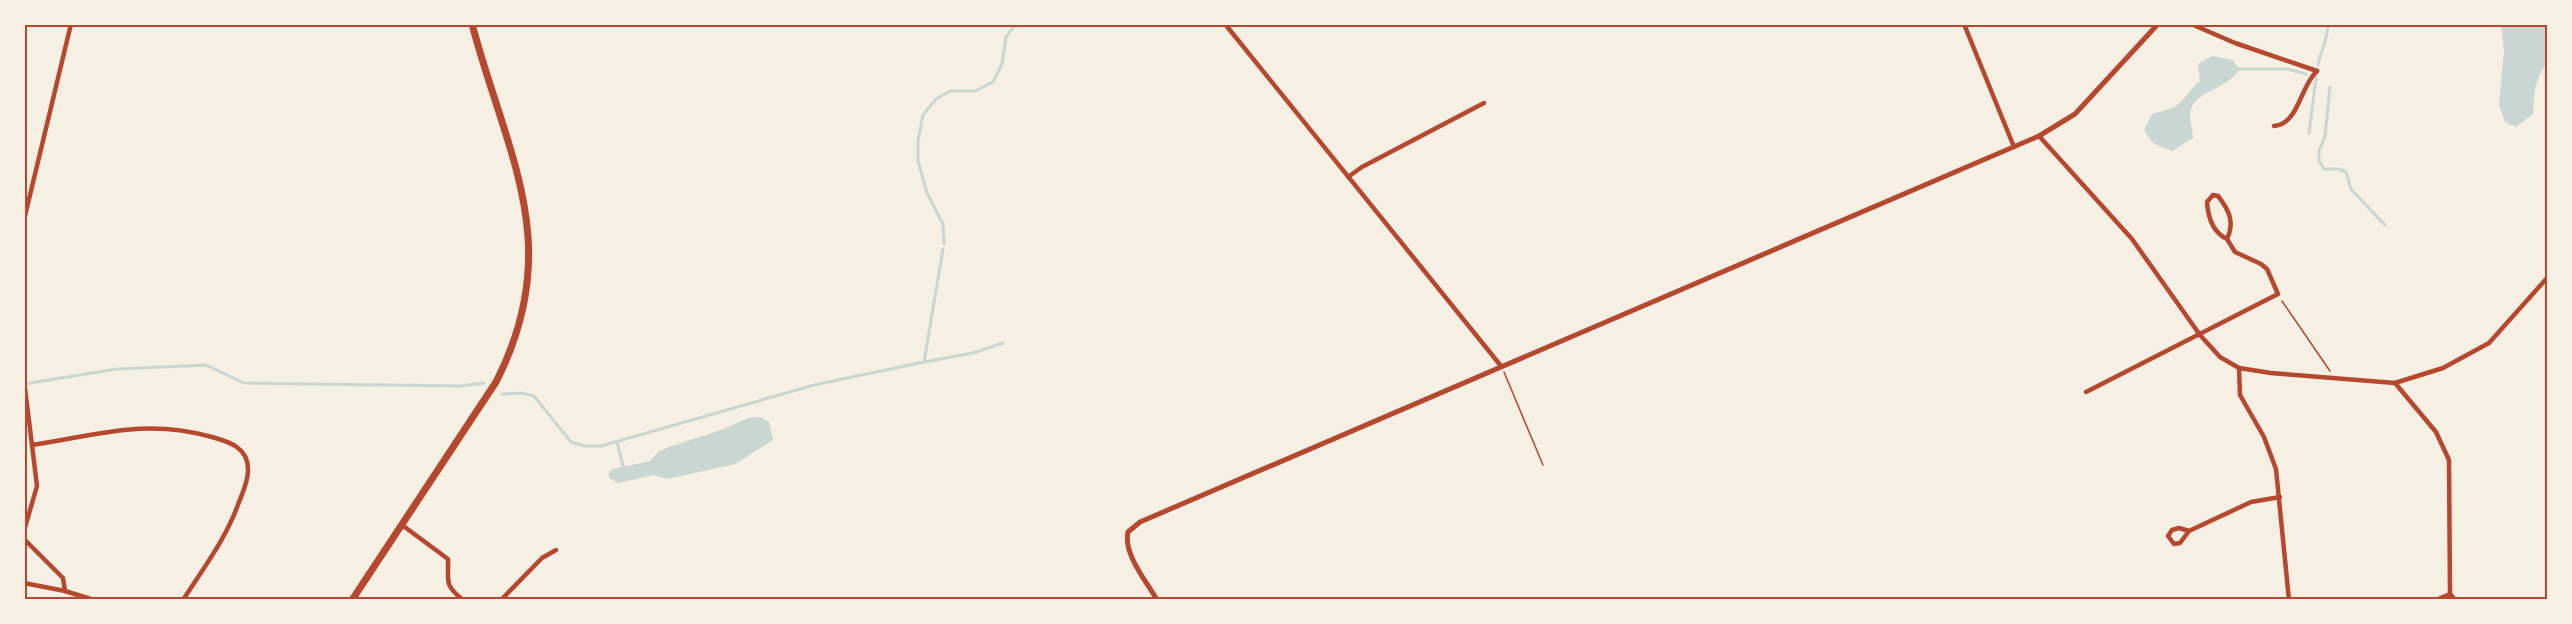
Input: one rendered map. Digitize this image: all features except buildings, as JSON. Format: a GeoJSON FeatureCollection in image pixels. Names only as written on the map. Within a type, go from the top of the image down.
{"type":"FeatureCollection","features":[{"type":"Feature","properties":{"kind":"main road"},"geometry":{"type":"LineString","coordinates":[[352,600],[489,395],[513,344],[522,311],[528,271],[529,236],[525,200],[517,164],[472,24]]}},
{"type":"Feature","properties":{"kind":"street"},"geometry":{"type":"LineString","coordinates":[[24,220],[70,24]]}},
{"type":"Feature","properties":{"kind":"street"},"geometry":{"type":"LineString","coordinates":[[1225,24],[1501,366]]}},
{"type":"Feature","properties":{"kind":"street"},"geometry":{"type":"LineString","coordinates":[[1964,24],[2013,147]]}},
{"type":"Feature","properties":{"kind":"street"},"geometry":{"type":"LineString","coordinates":[[1157,600],[1134,561],[1126,537],[1131,528],[1140,522],[2039,136],[2075,114],[2158,24]]}},
{"type":"Feature","properties":{"kind":"street"},"geometry":{"type":"LineString","coordinates":[[2191,24],[2235,43],[2317,71],[2308,79],[2289,119],[2281,125],[2274,126]]}},
{"type":"Feature","properties":{"kind":"street"},"geometry":{"type":"LineString","coordinates":[[1348,177],[1362,167],[1484,103]]}},
{"type":"Feature","properties":{"kind":"street"},"geometry":{"type":"LineString","coordinates":[[2039,136],[2132,240],[2200,335],[2220,357],[2239,368],[2335,380],[2395,383],[2443,368],[2489,342],[2548,277]]}},
{"type":"Feature","properties":{"kind":"street"},"geometry":{"type":"LineString","coordinates":[[2086,392],[2278,294],[2267,269],[2235,252],[2227,239],[2220,236],[2211,222],[2207,202],[2213,195],[2218,196],[2230,215],[2230,232],[2227,239]]}},
{"type":"Feature","properties":{"kind":"street"},"geometry":{"type":"LineString","coordinates":[[2239,368],[2240,395],[2264,437],[2276,469],[2289,600]]}},
{"type":"Feature","properties":{"kind":"street"},"geometry":{"type":"LineString","coordinates":[[24,380],[37,486],[24,531]]}},
{"type":"Feature","properties":{"kind":"street"},"geometry":{"type":"LineString","coordinates":[[2395,383],[2436,432],[2449,460],[2450,594],[2455,600]]}},
{"type":"Feature","properties":{"kind":"street"},"geometry":{"type":"LineString","coordinates":[[32,445],[121,429],[147,427],[188,430],[236,445],[245,456],[248,468],[231,526],[183,600]]}},
{"type":"Feature","properties":{"kind":"street"},"geometry":{"type":"LineString","coordinates":[[2189,531],[2179,528],[2172,530],[2168,536],[2169,540],[2174,544],[2180,543],[2189,531],[2251,502],[2280,497]]}},
{"type":"Feature","properties":{"kind":"street"},"geometry":{"type":"LineString","coordinates":[[402,525],[448,559],[446,577],[448,586],[463,600]]}},
{"type":"Feature","properties":{"kind":"street"},"geometry":{"type":"LineString","coordinates":[[24,539],[63,578],[65,591]]}},
{"type":"Feature","properties":{"kind":"street"},"geometry":{"type":"LineString","coordinates":[[501,600],[542,558],[556,550]]}},
{"type":"Feature","properties":{"kind":"street"},"geometry":{"type":"LineString","coordinates":[[24,583],[65,591],[93,600]]}},
{"type":"Feature","properties":{"kind":"street"},"geometry":{"type":"LineString","coordinates":[[2436,600],[2450,594]]}},
{"type":"Feature","properties":{"kind":"path"},"geometry":{"type":"LineString","coordinates":[[2278,294],[2335,380]]}},
{"type":"Feature","properties":{"kind":"path"},"geometry":{"type":"LineString","coordinates":[[1501,366],[1543,465]]}},
{"type":"Feature","properties":{"kind":"shaded area"},"geometry":{"type":"Polygon","coordinates":[[[2501,24],[2548,26],[2548,63],[2537,81],[2533,114],[2516,127],[2505,122],[2499,105],[2504,50],[2501,24]]]}},
{"type":"Feature","properties":{"kind":"shaded area"},"geometry":{"type":"Polygon","coordinates":[[[2212,56],[2233,60],[2239,69],[2228,81],[2195,102],[2190,116],[2193,138],[2172,151],[2153,143],[2144,130],[2152,114],[2176,106],[2200,81],[2198,64],[2212,56]]]}},
{"type":"Feature","properties":{"kind":"shaded area"},"geometry":{"type":"Polygon","coordinates":[[[760,417],[769,422],[773,440],[735,464],[667,479],[654,475],[618,483],[609,478],[609,472],[613,469],[650,461],[658,452],[669,447],[721,430],[748,418],[760,417]]]}},
{"type":"Feature","properties":{"kind":"waterway"},"geometry":{"type":"LineString","coordinates":[[944,244],[943,224],[927,193],[918,161],[918,141],[923,115],[936,99],[950,91],[975,91],[993,82],[1002,64],[1006,37],[1016,24]]}},
{"type":"Feature","properties":{"kind":"waterway"},"geometry":{"type":"LineString","coordinates":[[2318,65],[2328,24]]}},
{"type":"Feature","properties":{"kind":"waterway"},"geometry":{"type":"LineString","coordinates":[[2239,69],[2287,69],[2306,74]]}},
{"type":"Feature","properties":{"kind":"waterway"},"geometry":{"type":"LineString","coordinates":[[2309,133],[2316,78]]}},
{"type":"Feature","properties":{"kind":"waterway"},"geometry":{"type":"LineString","coordinates":[[2330,87],[2325,136],[2319,151],[2319,161],[2324,169],[2339,169],[2346,172],[2351,189],[2385,225]]}},
{"type":"Feature","properties":{"kind":"waterway"},"geometry":{"type":"LineString","coordinates":[[502,394],[522,393],[534,396],[571,442],[584,446],[601,446],[814,385],[924,362],[943,249]]}},
{"type":"Feature","properties":{"kind":"waterway"},"geometry":{"type":"LineString","coordinates":[[924,362],[973,353],[1003,343]]}},
{"type":"Feature","properties":{"kind":"waterway"},"geometry":{"type":"LineString","coordinates":[[24,384],[117,369],[206,365],[244,383],[461,386],[484,383]]}},
{"type":"Feature","properties":{"kind":"waterway"},"geometry":{"type":"LineString","coordinates":[[617,442],[623,466]]}}]}
